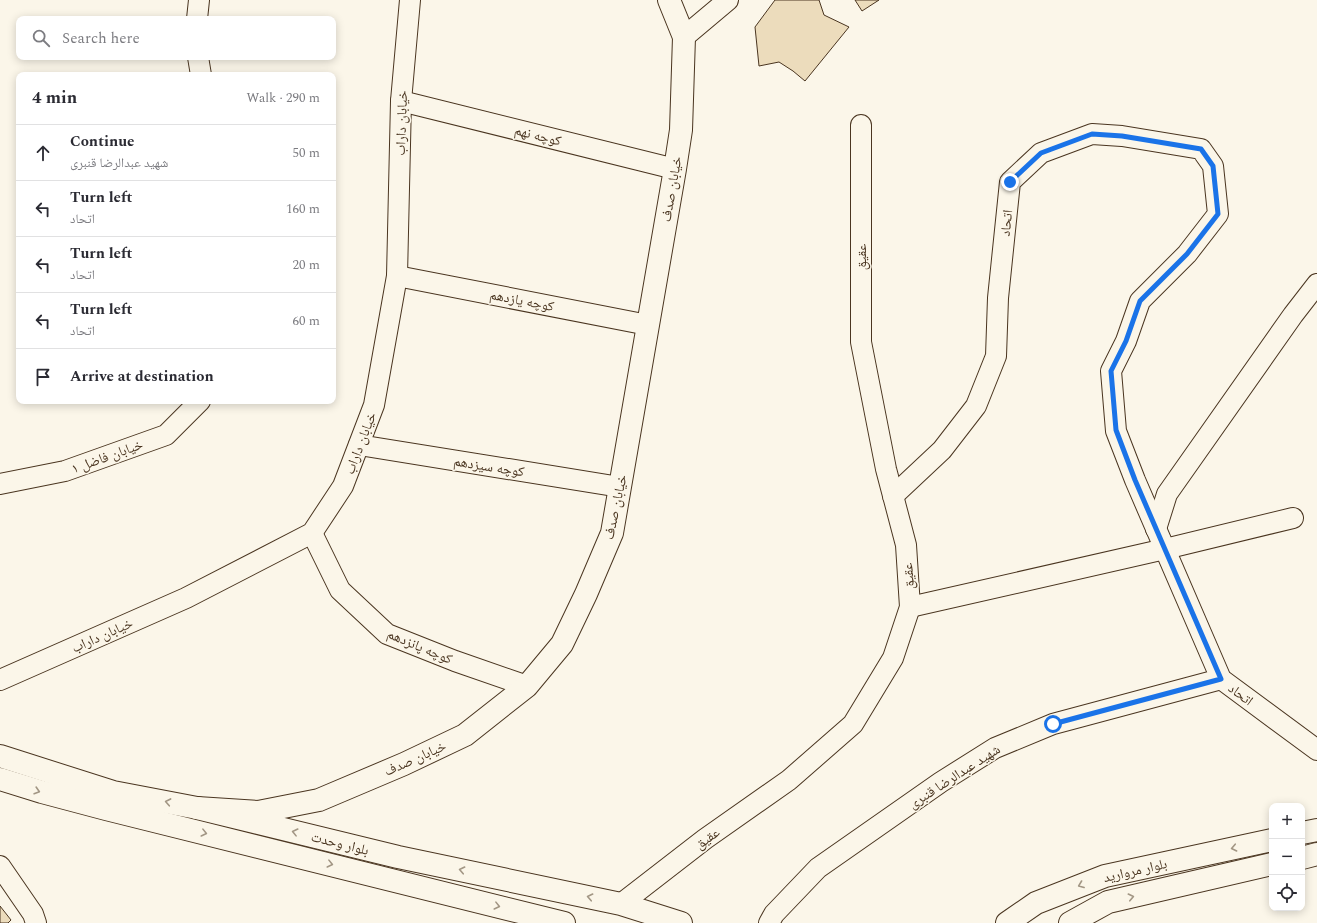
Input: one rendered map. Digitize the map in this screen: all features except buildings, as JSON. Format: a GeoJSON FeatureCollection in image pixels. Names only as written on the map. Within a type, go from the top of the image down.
{"type":"FeatureCollection","features":[{"type":"Feature","properties":{"kind":"street"},"geometry":{"type":"LineString","coordinates":[[197,16],[199,0]]}},
{"type":"Feature","properties":{"kind":"street","name":"خیابان داراب"},"geometry":{"type":"LineString","coordinates":[[0,680],[186,598],[312,533],[343,486],[374,404],[396,276],[401,101],[410,0]]}},
{"type":"Feature","properties":{"kind":"street","name":"خیابان صدف"},"geometry":{"type":"LineString","coordinates":[[197,808],[258,812],[319,800],[404,764],[465,735],[527,686],[562,644],[586,594],[612,533],[675,169],[681,130],[684,37],[669,0]]}},
{"type":"Feature","properties":{"kind":"street"},"geometry":{"type":"LineString","coordinates":[[684,37],[728,0]]}},
{"type":"Feature","properties":{"kind":"street"},"geometry":{"type":"LineString","coordinates":[[198,60],[200,72]]}},
{"type":"Feature","properties":{"kind":"street","name":"کوچه نهم"},"geometry":{"type":"LineString","coordinates":[[401,101],[675,169]]}},
{"type":"Feature","properties":{"kind":"street","name":"عقیق"},"geometry":{"type":"LineString","coordinates":[[621,904],[705,839],[789,780],[853,724],[892,658],[910,607],[906,545],[886,469],[861,342],[861,125]]}},
{"type":"Feature","properties":{"kind":"street","name":"اتحاد"},"geometry":{"type":"LineString","coordinates":[[893,496],[942,450],[976,406],[996,356],[998,298],[1010,182],[1041,153],[1092,134],[1122,136],[1201,149],[1213,166],[1218,214],[1187,254],[1140,301],[1126,341],[1111,371],[1116,430],[1156,530],[1221,679],[1317,750]]}},
{"type":"Feature","properties":{"kind":"street","name":"کوچه یازدهم"},"geometry":{"type":"LineString","coordinates":[[396,276],[648,325]]}},
{"type":"Feature","properties":{"kind":"street"},"geometry":{"type":"LineString","coordinates":[[1156,530],[1167,494],[1293,315],[1317,284]]}},
{"type":"Feature","properties":{"kind":"street","name":"خیابان فاضل ۱"},"geometry":{"type":"LineString","coordinates":[[0,484],[65,471],[166,435],[197,404]]}},
{"type":"Feature","properties":{"kind":"street","name":"کوچه سیزدهم"},"geometry":{"type":"LineString","coordinates":[[359,445],[620,487]]}},
{"type":"Feature","properties":{"kind":"street"},"geometry":{"type":"LineString","coordinates":[[910,607],[1165,549],[1293,518]]}},
{"type":"Feature","properties":{"kind":"street","name":"کوچه پانزدهم"},"geometry":{"type":"LineString","coordinates":[[312,533],[340,590],[387,634],[455,661],[527,686]]}},
{"type":"Feature","properties":{"kind":"street","name":"شهید عبدالرضا قنبری"},"geometry":{"type":"LineString","coordinates":[[769,923],[774,914],[818,868],[941,782],[995,748],[1053,724],[1221,679]]}},
{"type":"Feature","properties":{"kind":"street","name":"بلوار وحدت"},"geometry":{"type":"LineString","coordinates":[[0,756],[113,792],[197,808],[398,857],[621,904],[681,923]]}},
{"type":"Feature","properties":{"kind":"street","name":"بلوار وحدت"},"geometry":{"type":"LineString","coordinates":[[0,779],[106,809],[564,923]]}},
{"type":"Feature","properties":{"kind":"street"},"geometry":{"type":"LineString","coordinates":[[1305,832],[1317,830]]}},
{"type":"Feature","properties":{"kind":"street","name":"بلوار مروارید"},"geometry":{"type":"LineString","coordinates":[[1007,923],[1036,902],[1105,876],[1269,841]]}},
{"type":"Feature","properties":{"kind":"street"},"geometry":{"type":"LineString","coordinates":[[1305,857],[1317,854]]}},
{"type":"Feature","properties":{"kind":"street","name":"بلوار مروارید"},"geometry":{"type":"LineString","coordinates":[[1070,923],[1108,902],[1269,865]]}},
{"type":"Feature","properties":{"kind":"street"},"geometry":{"type":"LineString","coordinates":[[0,866],[33,914],[36,923]]}},
{"type":"Feature","properties":{"kind":"route"},"geometry":{"type":"LineString","coordinates":[[1010,182],[1041,153],[1092,134],[1122,136],[1201,149],[1213,166],[1218,214],[1187,254],[1140,301],[1126,341],[1111,371],[1116,430],[1135,480],[1221,679],[1053,724]]}}]}
